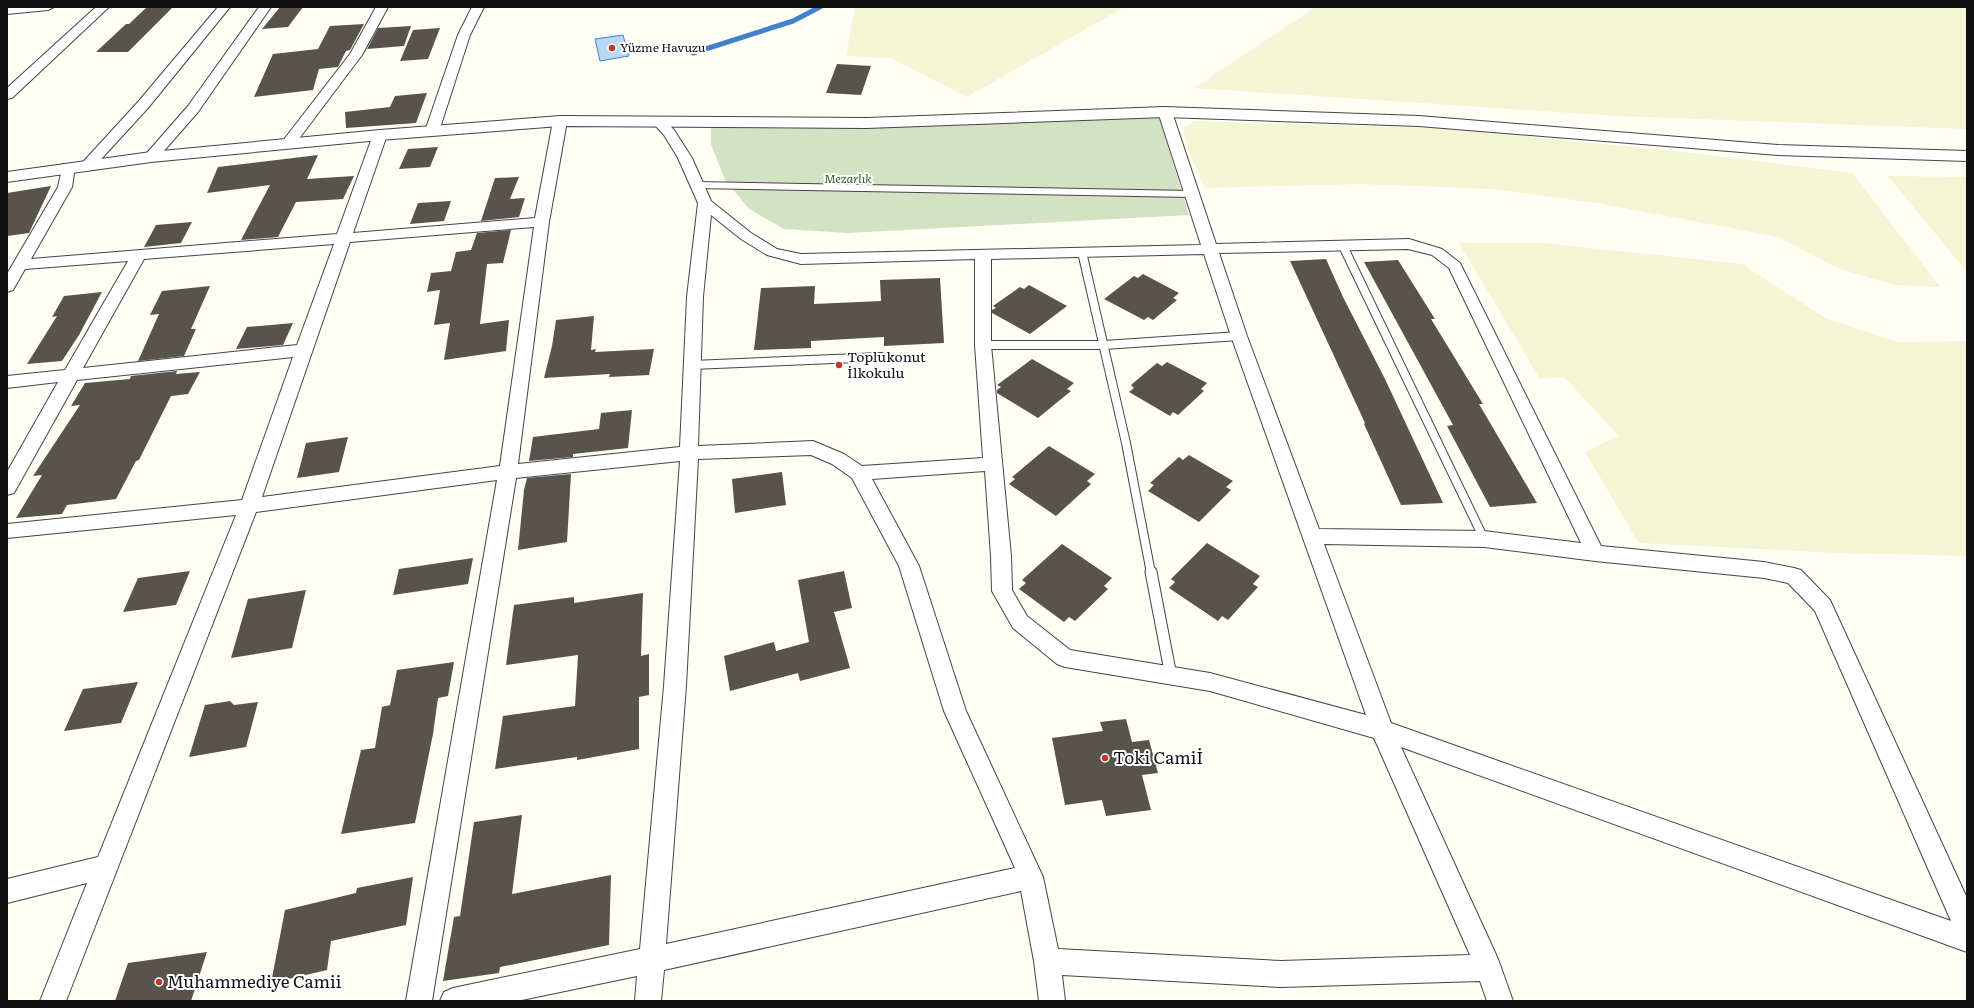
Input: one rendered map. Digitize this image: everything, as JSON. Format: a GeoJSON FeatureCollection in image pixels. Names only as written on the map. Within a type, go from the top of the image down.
{"type":"FeatureCollection","features":[{"type":"Feature","properties":{"kind":"street"},"geometry":{"type":"LineString","coordinates":[[7,11],[48,7]]}},
{"type":"Feature","properties":{"kind":"street"},"geometry":{"type":"LineString","coordinates":[[7,96],[102,7]]}},
{"type":"Feature","properties":{"kind":"street"},"geometry":{"type":"LineString","coordinates":[[88,165],[143,105],[224,7]]}},
{"type":"Feature","properties":{"kind":"street"},"geometry":{"type":"LineString","coordinates":[[151,157],[193,109],[226,59],[265,7]]}},
{"type":"Feature","properties":{"kind":"street"},"geometry":{"type":"LineString","coordinates":[[286,145],[356,55],[382,7]]}},
{"type":"Feature","properties":{"kind":"street"},"geometry":{"type":"LineString","coordinates":[[432,131],[464,35],[478,7]]}},
{"type":"Feature","properties":{"kind":"street"},"geometry":{"type":"LineString","coordinates":[[1165,112],[1191,194],[1212,249],[1239,336],[1313,536],[1382,730],[1489,968],[1500,1001]]}},
{"type":"Feature","properties":{"kind":"street"},"geometry":{"type":"LineString","coordinates":[[7,177],[68,167],[151,157],[380,135],[560,121],[866,123],[1165,112],[1419,120],[1778,150],[1967,156]]}},
{"type":"Feature","properties":{"kind":"street"},"geometry":{"type":"LineString","coordinates":[[419,1001],[508,472],[542,222],[560,121]]}},
{"type":"Feature","properties":{"kind":"street"},"geometry":{"type":"LineString","coordinates":[[659,122],[685,158],[701,194],[746,236],[772,252],[801,259],[1409,244],[1438,252],[1455,266],[1595,553]]}},
{"type":"Feature","properties":{"kind":"street"},"geometry":{"type":"LineString","coordinates":[[53,1001],[248,506],[380,135]]}},
{"type":"Feature","properties":{"kind":"street"},"geometry":{"type":"LineString","coordinates":[[7,287],[65,187],[68,167]]}},
{"type":"Feature","properties":{"kind":"street"},"geometry":{"type":"LineString","coordinates":[[648,1001],[675,678],[687,510],[688,453],[701,194]]}},
{"type":"Feature","properties":{"kind":"street"},"geometry":{"type":"LineString","coordinates":[[20,265],[542,222]]}},
{"type":"Feature","properties":{"kind":"street"},"geometry":{"type":"LineString","coordinates":[[983,254],[983,345],[1002,591],[1020,622],[1065,658],[1210,682],[1382,730],[1967,939]]}},
{"type":"Feature","properties":{"kind":"street"},"geometry":{"type":"LineString","coordinates":[[7,488],[140,255]]}},
{"type":"Feature","properties":{"kind":"street"},"geometry":{"type":"LineString","coordinates":[[7,382],[304,350]]}},
{"type":"Feature","properties":{"kind":"street"},"geometry":{"type":"LineString","coordinates":[[7,531],[248,506],[508,472],[688,453],[813,448],[838,459],[859,473],[909,566],[955,710],[1031,877],[1047,962],[1052,1001]]}},
{"type":"Feature","properties":{"kind":"street"},"geometry":{"type":"LineString","coordinates":[[859,473],[993,464]]}},
{"type":"Feature","properties":{"kind":"street"},"geometry":{"type":"LineString","coordinates":[[1313,536],[1484,539],[1595,553],[1764,570],[1794,576],[1823,606],[1967,927]]}},
{"type":"Feature","properties":{"kind":"street"},"geometry":{"type":"LineString","coordinates":[[7,891],[105,867]]}},
{"type":"Feature","properties":{"kind":"street"},"geometry":{"type":"LineString","coordinates":[[453,1001],[651,960],[1031,877]]}},
{"type":"Feature","properties":{"kind":"street"},"geometry":{"type":"LineString","coordinates":[[1047,962],[1281,974],[1489,968]]}},
{"type":"Feature","properties":{"kind":"lane"},"geometry":{"type":"LineString","coordinates":[[701,194],[1191,194]]}},
{"type":"Feature","properties":{"kind":"lane"},"geometry":{"type":"LineString","coordinates":[[1343,246],[1484,539]]}},
{"type":"Feature","properties":{"kind":"lane"},"geometry":{"type":"LineString","coordinates":[[1082,252],[1126,443],[1171,676]]}},
{"type":"Feature","properties":{"kind":"lane"},"geometry":{"type":"LineString","coordinates":[[983,345],[1104,345],[1239,336]]}},
{"type":"Feature","properties":{"kind":"lane"},"geometry":{"type":"LineString","coordinates":[[692,365],[881,357]]}},
{"type":"Feature","properties":{"kind":"green space"},"geometry":{"type":"Polygon","coordinates":[[[855,7],[1124,7],[967,97],[890,58],[846,56],[855,7]]]}},
{"type":"Feature","properties":{"kind":"green space"},"geometry":{"type":"Polygon","coordinates":[[[1316,7],[1967,7],[1967,129],[1618,116],[1194,88],[1316,7]]]}},
{"type":"Feature","properties":{"kind":"green space","name":"Mezarlık"},"geometry":{"type":"Polygon","coordinates":[[[1159,117],[1189,215],[848,233],[784,229],[749,209],[725,180],[711,144],[711,124],[1159,117]]]}},
{"type":"Feature","properties":{"kind":"green space"},"geometry":{"type":"Polygon","coordinates":[[[1194,121],[1442,128],[1684,152],[1852,173],[1940,287],[1895,285],[1837,268],[1778,237],[1597,203],[1491,189],[1362,184],[1205,188],[1188,150],[1183,128],[1194,121]]]}},
{"type":"Feature","properties":{"kind":"green space"},"geometry":{"type":"Polygon","coordinates":[[[1888,176],[1967,177],[1967,272],[1888,176]]]}},
{"type":"Feature","properties":{"kind":"green space"},"geometry":{"type":"Polygon","coordinates":[[[1459,243],[1543,243],[1742,264],[1825,318],[1898,342],[1967,341],[1967,556],[1837,553],[1639,543],[1585,452],[1619,436],[1564,377],[1540,379],[1459,243]]]}},
{"type":"Feature","properties":{"kind":"water","name":"Yüzme Havuzu"},"geometry":{"type":"Polygon","coordinates":[[[623,35],[629,56],[600,61],[595,39],[623,35]]]}},
{"type":"Feature","properties":{"kind":"building"},"geometry":{"type":"Polygon","coordinates":[[[147,7],[173,7],[128,52],[96,52],[126,24],[129,24],[147,7]]]}},
{"type":"Feature","properties":{"kind":"building"},"geometry":{"type":"Polygon","coordinates":[[[280,7],[303,7],[288,27],[262,29],[280,7]]]}},
{"type":"Feature","properties":{"kind":"building"},"geometry":{"type":"Polygon","coordinates":[[[364,24],[350,50],[346,51],[338,67],[319,69],[313,90],[254,97],[273,54],[318,49],[330,26],[364,24]]]}},
{"type":"Feature","properties":{"kind":"building"},"geometry":{"type":"Polygon","coordinates":[[[411,26],[404,46],[367,49],[378,28],[411,26]]]}},
{"type":"Feature","properties":{"kind":"building"},"geometry":{"type":"Polygon","coordinates":[[[440,28],[428,59],[400,61],[413,30],[440,28]]]}},
{"type":"Feature","properties":{"kind":"building"},"geometry":{"type":"Polygon","coordinates":[[[837,64],[871,66],[861,95],[826,93],[837,64]]]}},
{"type":"Feature","properties":{"kind":"building"},"geometry":{"type":"Polygon","coordinates":[[[427,93],[416,123],[346,128],[345,112],[390,107],[395,96],[427,93]]]}},
{"type":"Feature","properties":{"kind":"building"},"geometry":{"type":"Polygon","coordinates":[[[438,147],[430,167],[399,169],[408,149],[438,147]]]}},
{"type":"Feature","properties":{"kind":"building"},"geometry":{"type":"Polygon","coordinates":[[[318,155],[307,179],[354,176],[343,199],[296,202],[278,237],[241,240],[270,185],[207,193],[218,167],[318,155]]]}},
{"type":"Feature","properties":{"kind":"building"},"geometry":{"type":"Polygon","coordinates":[[[519,177],[510,199],[525,198],[519,217],[481,221],[495,178],[519,177]]]}},
{"type":"Feature","properties":{"kind":"building"},"geometry":{"type":"Polygon","coordinates":[[[51,186],[29,233],[7,236],[7,193],[51,186]]]}},
{"type":"Feature","properties":{"kind":"building"},"geometry":{"type":"Polygon","coordinates":[[[451,201],[444,221],[410,224],[418,203],[451,201]]]}},
{"type":"Feature","properties":{"kind":"building"},"geometry":{"type":"Polygon","coordinates":[[[192,222],[181,243],[144,247],[156,225],[192,222]]]}},
{"type":"Feature","properties":{"kind":"building"},"geometry":{"type":"Polygon","coordinates":[[[511,230],[503,263],[487,264],[480,324],[509,320],[506,351],[444,360],[450,323],[434,325],[440,290],[427,292],[431,273],[451,271],[456,252],[471,250],[477,233],[511,230]]]}},
{"type":"Feature","properties":{"kind":"building"},"geometry":{"type":"Polygon","coordinates":[[[1326,259],[1343,297],[1385,379],[1443,503],[1401,505],[1290,261],[1326,259]]]}},
{"type":"Feature","properties":{"kind":"building"},"geometry":{"type":"Polygon","coordinates":[[[1398,260],[1435,319],[1431,319],[1483,404],[1479,404],[1537,503],[1490,507],[1447,426],[1453,425],[1364,262],[1398,260]]]}},
{"type":"Feature","properties":{"kind":"building"},"geometry":{"type":"Polygon","coordinates":[[[1143,274],[1179,293],[1173,298],[1177,300],[1153,320],[1148,317],[1144,320],[1104,299],[1134,276],[1138,278],[1143,274]]]}},
{"type":"Feature","properties":{"kind":"building"},"geometry":{"type":"Polygon","coordinates":[[[940,278],[944,343],[884,346],[884,337],[811,341],[811,348],[754,350],[761,288],[815,286],[814,304],[881,301],[880,280],[940,278]]]}},
{"type":"Feature","properties":{"kind":"building"},"geometry":{"type":"Polygon","coordinates":[[[1029,285],[1067,306],[1030,334],[992,313],[992,310],[996,308],[993,306],[1020,287],[1024,289],[1029,285]]]}},
{"type":"Feature","properties":{"kind":"building"},"geometry":{"type":"Polygon","coordinates":[[[210,286],[191,329],[196,329],[184,356],[138,361],[159,314],[150,315],[162,291],[210,286]]]}},
{"type":"Feature","properties":{"kind":"building"},"geometry":{"type":"Polygon","coordinates":[[[102,292],[79,335],[62,361],[27,364],[57,316],[52,317],[64,296],[102,292]]]}},
{"type":"Feature","properties":{"kind":"building"},"geometry":{"type":"Polygon","coordinates":[[[594,316],[591,350],[596,349],[595,352],[654,349],[649,375],[609,377],[610,374],[544,378],[552,346],[556,320],[594,316]]]}},
{"type":"Feature","properties":{"kind":"building"},"geometry":{"type":"Polygon","coordinates":[[[293,323],[283,345],[236,349],[247,327],[293,323]]]}},
{"type":"Feature","properties":{"kind":"building"},"geometry":{"type":"Polygon","coordinates":[[[1032,359],[1074,383],[1067,389],[1071,391],[1038,418],[997,393],[997,390],[1001,387],[997,385],[1032,359]]]}},
{"type":"Feature","properties":{"kind":"building"},"geometry":{"type":"Polygon","coordinates":[[[1167,362],[1207,383],[1201,389],[1204,391],[1178,415],[1173,412],[1170,416],[1129,392],[1134,388],[1131,385],[1157,363],[1162,366],[1167,362]]]}},
{"type":"Feature","properties":{"kind":"building"},"geometry":{"type":"Polygon","coordinates":[[[177,371],[176,374],[200,372],[188,394],[171,396],[139,460],[136,461],[116,499],[67,505],[62,514],[16,518],[42,475],[33,476],[80,405],[71,406],[85,383],[130,379],[131,376],[177,371]]]}},
{"type":"Feature","properties":{"kind":"building"},"geometry":{"type":"Polygon","coordinates":[[[632,410],[628,448],[573,454],[573,457],[529,461],[533,437],[599,429],[601,413],[632,410]]]}},
{"type":"Feature","properties":{"kind":"building"},"geometry":{"type":"Polygon","coordinates":[[[348,437],[339,472],[297,478],[306,443],[348,437]]]}},
{"type":"Feature","properties":{"kind":"building"},"geometry":{"type":"Polygon","coordinates":[[[1049,446],[1095,474],[1087,481],[1091,484],[1056,516],[1009,484],[1015,479],[1012,477],[1049,446]]]}},
{"type":"Feature","properties":{"kind":"building"},"geometry":{"type":"Polygon","coordinates":[[[1189,455],[1233,481],[1226,487],[1231,490],[1199,522],[1148,491],[1154,485],[1150,483],[1179,457],[1183,460],[1189,455]]]}},
{"type":"Feature","properties":{"kind":"building"},"geometry":{"type":"Polygon","coordinates":[[[782,472],[786,505],[735,513],[732,479],[782,472]]]}},
{"type":"Feature","properties":{"kind":"building"},"geometry":{"type":"Polygon","coordinates":[[[571,474],[567,542],[518,550],[524,490],[527,478],[571,474]]]}},
{"type":"Feature","properties":{"kind":"building"},"geometry":{"type":"Polygon","coordinates":[[[1207,543],[1260,576],[1253,584],[1258,587],[1228,620],[1222,616],[1218,621],[1169,588],[1175,582],[1171,579],[1207,543]]]}},
{"type":"Feature","properties":{"kind":"building"},"geometry":{"type":"Polygon","coordinates":[[[1062,544],[1112,578],[1104,586],[1108,589],[1075,621],[1069,617],[1064,622],[1019,589],[1026,583],[1022,580],[1062,544]]]}},
{"type":"Feature","properties":{"kind":"building"},"geometry":{"type":"Polygon","coordinates":[[[473,558],[468,584],[393,595],[399,569],[473,558]]]}},
{"type":"Feature","properties":{"kind":"building"},"geometry":{"type":"Polygon","coordinates":[[[190,571],[176,605],[123,612],[138,578],[190,571]]]}},
{"type":"Feature","properties":{"kind":"building"},"geometry":{"type":"Polygon","coordinates":[[[844,571],[852,608],[834,612],[850,668],[800,681],[798,673],[730,691],[724,656],[774,642],[776,651],[809,642],[798,580],[844,571]]]}},
{"type":"Feature","properties":{"kind":"building"},"geometry":{"type":"Polygon","coordinates":[[[306,590],[292,648],[231,658],[248,599],[306,590]]]}},
{"type":"Feature","properties":{"kind":"building"},"geometry":{"type":"Polygon","coordinates":[[[643,593],[641,656],[649,654],[649,695],[639,697],[639,749],[577,760],[577,757],[495,769],[503,716],[575,706],[578,655],[506,665],[514,605],[574,597],[574,603],[643,593]]]}},
{"type":"Feature","properties":{"kind":"building"},"geometry":{"type":"Polygon","coordinates":[[[454,662],[448,696],[438,698],[433,734],[415,823],[341,834],[361,750],[375,748],[382,707],[390,705],[397,670],[454,662]]]}},
{"type":"Feature","properties":{"kind":"building"},"geometry":{"type":"Polygon","coordinates":[[[138,682],[121,723],[64,731],[83,689],[138,682]]]}},
{"type":"Feature","properties":{"kind":"building"},"geometry":{"type":"Polygon","coordinates":[[[230,701],[234,705],[258,702],[246,747],[189,757],[205,705],[230,701]]]}},
{"type":"Feature","properties":{"kind":"building","name":"Toki Camiİ"},"geometry":{"type":"Polygon","coordinates":[[[1126,719],[1132,742],[1149,740],[1158,773],[1142,775],[1151,810],[1106,816],[1102,800],[1065,805],[1052,738],[1103,731],[1100,722],[1126,719]]]}},
{"type":"Feature","properties":{"kind":"building"},"geometry":{"type":"Polygon","coordinates":[[[522,815],[512,894],[611,875],[609,945],[500,967],[499,973],[443,981],[454,917],[460,916],[474,822],[522,815]]]}},
{"type":"Feature","properties":{"kind":"building"},"geometry":{"type":"Polygon","coordinates":[[[413,877],[406,925],[331,941],[327,970],[271,983],[285,910],[356,893],[357,888],[413,877]]]}},
{"type":"Feature","properties":{"kind":"building","name":"Muhammediye Camii"},"geometry":{"type":"Polygon","coordinates":[[[207,952],[191,1001],[115,1001],[128,963],[207,952]]]}},
{"type":"Feature","properties":{"kind":"waterway"},"geometry":{"type":"LineString","coordinates":[[693,53],[793,21],[820,7]]}},
{"type":"Feature","properties":{"kind":"place","name":"Yüzme Havuzu"},"geometry":{"type":"Point","coordinates":[612,48]}},
{"type":"Feature","properties":{"kind":"place","name":"Toplukonut İlkokulu"},"geometry":{"type":"Point","coordinates":[839,365]}},
{"type":"Feature","properties":{"kind":"place","name":"Toki Camiİ"},"geometry":{"type":"Point","coordinates":[1105,758]}},
{"type":"Feature","properties":{"kind":"place","name":"Muhammediye Camii"},"geometry":{"type":"Point","coordinates":[159,982]}}]}
